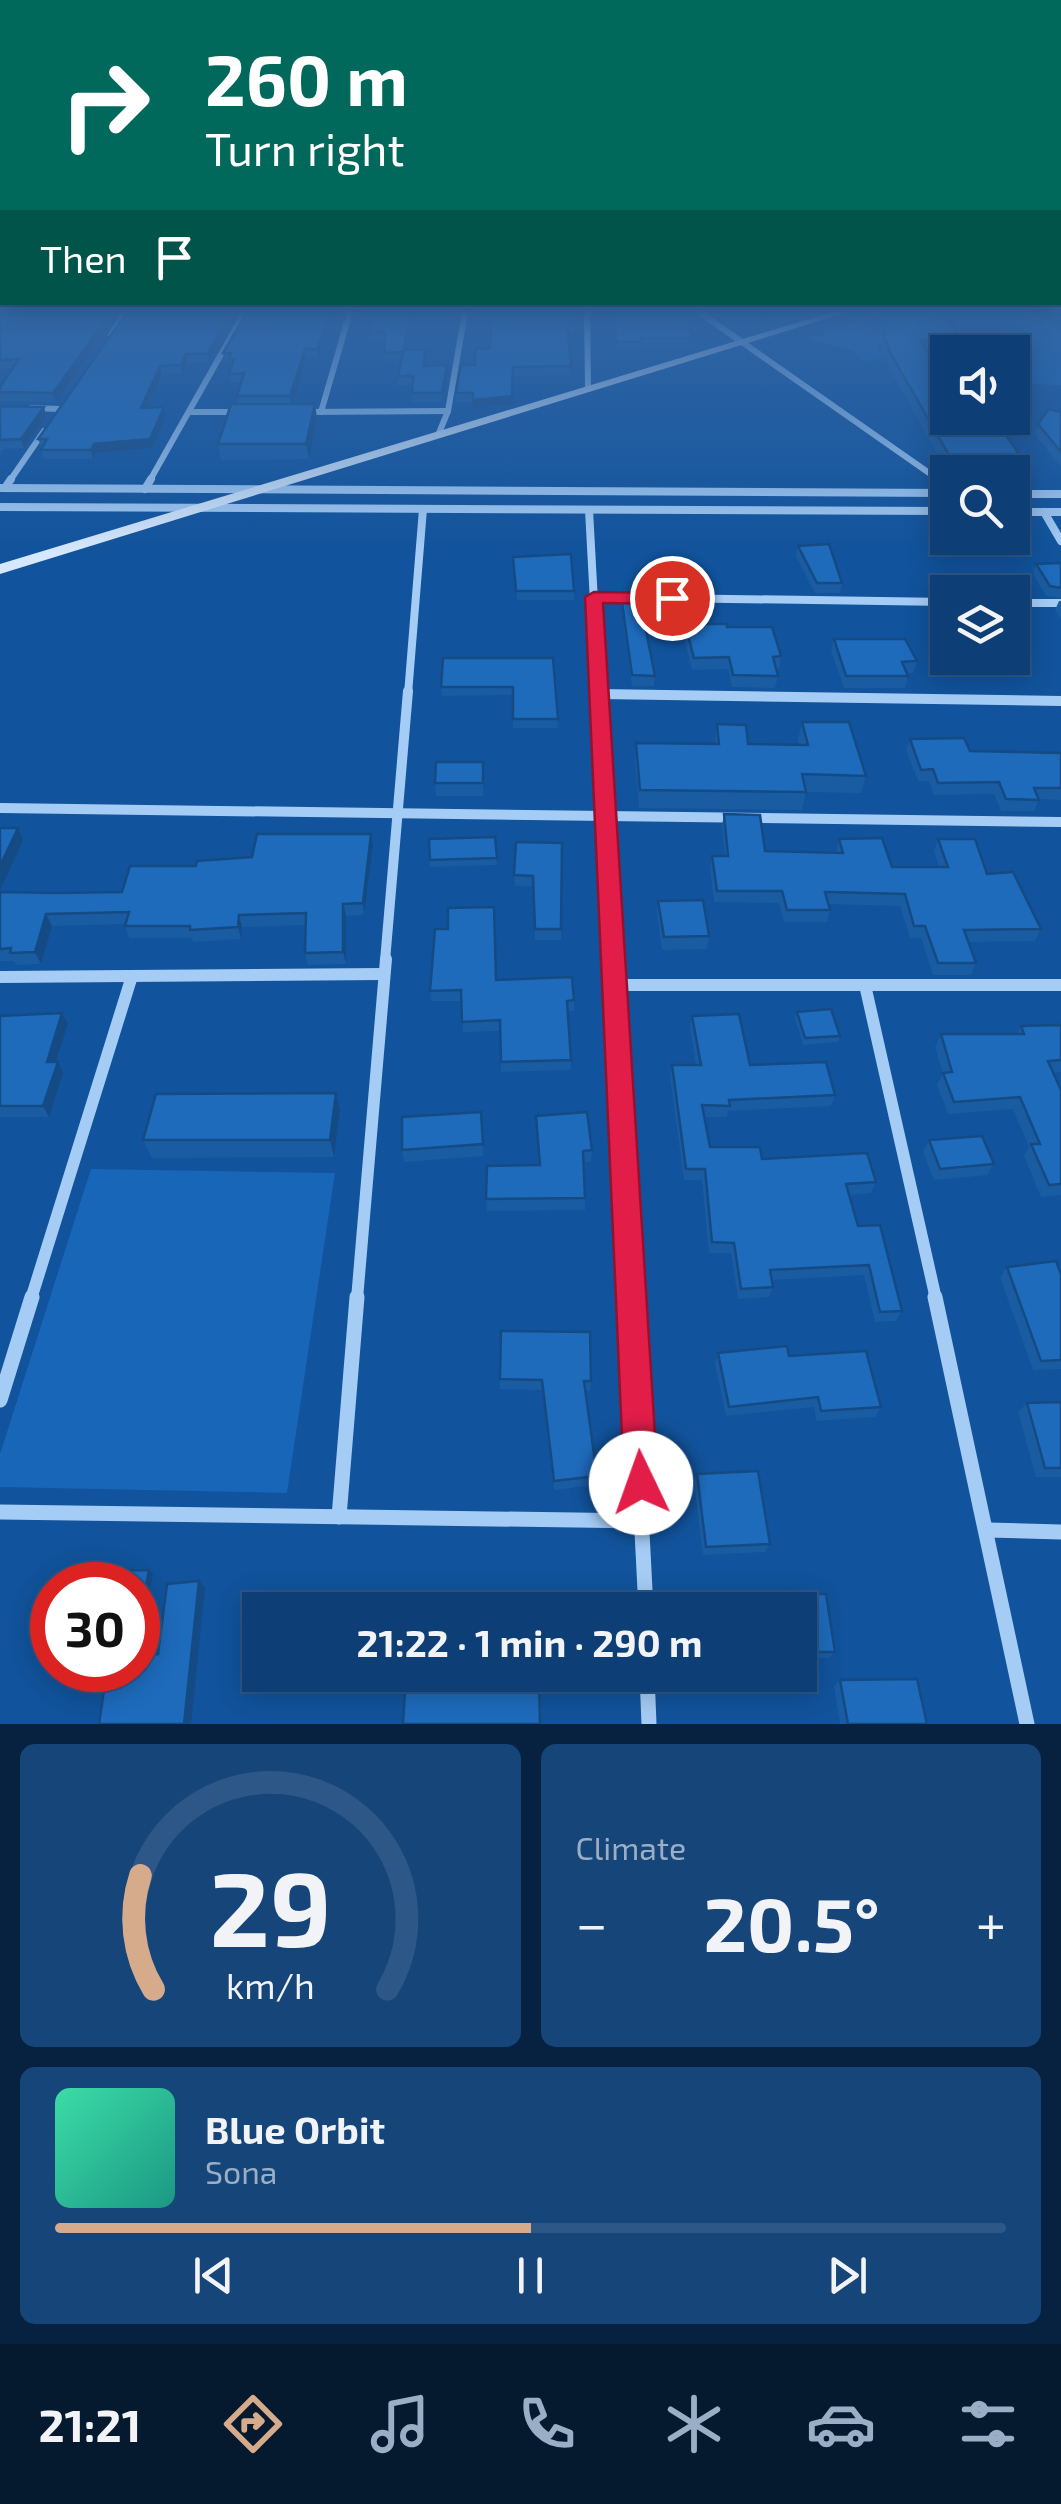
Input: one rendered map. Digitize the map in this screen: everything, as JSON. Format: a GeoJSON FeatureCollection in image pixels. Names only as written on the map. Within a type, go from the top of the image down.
{"type":"FeatureCollection","features":[{"type":"Feature","properties":{"kind":"street"},"geometry":{"type":"LineString","coordinates":[[146,489],[200,392]]}},
{"type":"Feature","properties":{"kind":"street"},"geometry":{"type":"LineString","coordinates":[[321,412],[327,392]]}},
{"type":"Feature","properties":{"kind":"street"},"geometry":{"type":"LineString","coordinates":[[440,433],[451,392]]}},
{"type":"Feature","properties":{"kind":"street"},"geometry":{"type":"LineString","coordinates":[[0,569],[573,392]]}},
{"type":"Feature","properties":{"kind":"street"},"geometry":{"type":"LineString","coordinates":[[812,392],[930,477]]}},
{"type":"Feature","properties":{"kind":"street"},"geometry":{"type":"LineString","coordinates":[[3,488],[71,393]]}},
{"type":"Feature","properties":{"kind":"street"},"geometry":{"type":"LineString","coordinates":[[20,408],[60,409]]}},
{"type":"Feature","properties":{"kind":"street"},"geometry":{"type":"LineString","coordinates":[[302,412],[448,411]]}},
{"type":"Feature","properties":{"kind":"street"},"geometry":{"type":"LineString","coordinates":[[189,412],[246,412]]}},
{"type":"Feature","properties":{"kind":"street"},"geometry":{"type":"LineString","coordinates":[[3,488],[930,490]]}},
{"type":"Feature","properties":{"kind":"street"},"geometry":{"type":"LineString","coordinates":[[1030,494],[1061,494]]}},
{"type":"Feature","properties":{"kind":"street"},"geometry":{"type":"LineString","coordinates":[[0,507],[930,511]]}},
{"type":"Feature","properties":{"kind":"street"},"geometry":{"type":"LineString","coordinates":[[339,1516],[423,509]]}},
{"type":"Feature","properties":{"kind":"street"},"geometry":{"type":"LineString","coordinates":[[590,510],[645,1592]]}},
{"type":"Feature","properties":{"kind":"street"},"geometry":{"type":"LineString","coordinates":[[1030,512],[1061,512]]}},
{"type":"Feature","properties":{"kind":"street"},"geometry":{"type":"LineString","coordinates":[[1044,512],[1061,541]]}},
{"type":"Feature","properties":{"kind":"street"},"geometry":{"type":"LineString","coordinates":[[594,597],[930,602]]}},
{"type":"Feature","properties":{"kind":"street"},"geometry":{"type":"LineString","coordinates":[[1030,603],[1061,603]]}},
{"type":"Feature","properties":{"kind":"street"},"geometry":{"type":"LineString","coordinates":[[599,694],[1061,701]]}},
{"type":"Feature","properties":{"kind":"street"},"geometry":{"type":"LineString","coordinates":[[0,808],[1061,822]]}},
{"type":"Feature","properties":{"kind":"street"},"geometry":{"type":"LineString","coordinates":[[0,977],[384,974]]}},
{"type":"Feature","properties":{"kind":"street"},"geometry":{"type":"LineString","coordinates":[[0,1400],[132,976]]}},
{"type":"Feature","properties":{"kind":"street"},"geometry":{"type":"LineString","coordinates":[[614,985],[1061,985]]}},
{"type":"Feature","properties":{"kind":"street"},"geometry":{"type":"LineString","coordinates":[[865,985],[988,1530],[1027,1724]]}},
{"type":"Feature","properties":{"kind":"street"},"geometry":{"type":"LineString","coordinates":[[0,1512],[643,1521]]}},
{"type":"Feature","properties":{"kind":"street"},"geometry":{"type":"LineString","coordinates":[[988,1530],[1061,1532]]}},
{"type":"Feature","properties":{"kind":"street"},"geometry":{"type":"LineString","coordinates":[[648,1692],[649,1724]]}},
{"type":"Feature","properties":{"kind":"shaded area"},"geometry":{"type":"Polygon","coordinates":[[[91,1169],[335,1173],[287,1493],[0,1487],[0,1454],[91,1169]]]}},
{"type":"Feature","properties":{"kind":"building"},"geometry":{"type":"Polygon","coordinates":[[[71,392],[148,392],[141,408],[164,407],[150,439],[94,444],[91,450],[41,450],[47,439],[38,439],[71,392]]]}},
{"type":"Feature","properties":{"kind":"building"},"geometry":{"type":"Polygon","coordinates":[[[238,392],[291,392],[290,396],[237,396],[238,392]]]}},
{"type":"Feature","properties":{"kind":"building"},"geometry":{"type":"Polygon","coordinates":[[[512,392],[512,396],[473,400],[473,393],[456,393],[512,392]]]}},
{"type":"Feature","properties":{"kind":"building"},"geometry":{"type":"Polygon","coordinates":[[[913,392],[930,392],[930,422],[913,392]]]}},
{"type":"Feature","properties":{"kind":"building"},"geometry":{"type":"Polygon","coordinates":[[[231,404],[315,404],[306,444],[218,444],[231,404]]]}},
{"type":"Feature","properties":{"kind":"building"},"geometry":{"type":"Polygon","coordinates":[[[0,406],[44,407],[21,439],[0,440],[0,406]]]}},
{"type":"Feature","properties":{"kind":"building"},"geometry":{"type":"Polygon","coordinates":[[[1049,409],[1061,412],[1061,452],[1038,424],[1049,409]]]}},
{"type":"Feature","properties":{"kind":"building"},"geometry":{"type":"Polygon","coordinates":[[[938,435],[1006,435],[1019,454],[949,455],[938,435]]]}},
{"type":"Feature","properties":{"kind":"building"},"geometry":{"type":"Polygon","coordinates":[[[829,544],[842,583],[817,583],[798,546],[829,544]]]}},
{"type":"Feature","properties":{"kind":"building"},"geometry":{"type":"Polygon","coordinates":[[[571,554],[574,591],[516,591],[513,557],[571,554]]]}},
{"type":"Feature","properties":{"kind":"building"},"geometry":{"type":"Polygon","coordinates":[[[1061,563],[1061,588],[1050,586],[1036,564],[1061,563]]]}},
{"type":"Feature","properties":{"kind":"building"},"geometry":{"type":"Polygon","coordinates":[[[621,595],[639,595],[655,676],[632,675],[621,595]]]}},
{"type":"Feature","properties":{"kind":"building"},"geometry":{"type":"Polygon","coordinates":[[[685,624],[772,627],[781,656],[773,657],[778,676],[733,675],[729,657],[694,658],[685,624]]]}},
{"type":"Feature","properties":{"kind":"building"},"geometry":{"type":"Polygon","coordinates":[[[834,639],[905,639],[917,661],[902,662],[908,676],[846,676],[834,639]]]}},
{"type":"Feature","properties":{"kind":"building"},"geometry":{"type":"Polygon","coordinates":[[[443,658],[553,658],[558,719],[513,719],[513,687],[441,687],[443,658]]]}},
{"type":"Feature","properties":{"kind":"building"},"geometry":{"type":"Polygon","coordinates":[[[802,722],[849,722],[866,776],[802,774],[806,792],[640,790],[636,743],[719,744],[717,724],[746,725],[748,744],[808,745],[802,722]]]}},
{"type":"Feature","properties":{"kind":"building"},"geometry":{"type":"Polygon","coordinates":[[[964,738],[970,751],[1061,753],[1061,788],[1034,788],[1039,800],[1006,799],[999,782],[938,783],[933,769],[921,770],[910,739],[964,738]]]}},
{"type":"Feature","properties":{"kind":"building"},"geometry":{"type":"Polygon","coordinates":[[[436,762],[483,762],[483,783],[435,783],[436,762]]]}},
{"type":"Feature","properties":{"kind":"building"},"geometry":{"type":"Polygon","coordinates":[[[724,814],[760,815],[765,851],[843,853],[839,839],[882,838],[892,867],[948,867],[938,839],[975,839],[987,874],[1013,872],[1041,929],[964,930],[976,963],[938,963],[925,926],[914,926],[905,894],[825,892],[830,910],[787,910],[782,891],[717,891],[712,856],[728,856],[724,814]]]}},
{"type":"Feature","properties":{"kind":"building"},"geometry":{"type":"Polygon","coordinates":[[[0,828],[18,828],[0,866],[0,828]]]}},
{"type":"Feature","properties":{"kind":"building"},"geometry":{"type":"Polygon","coordinates":[[[257,834],[371,834],[363,903],[343,904],[343,952],[305,953],[306,913],[239,915],[238,927],[190,930],[190,926],[125,926],[129,912],[46,914],[35,952],[10,953],[11,948],[0,949],[0,892],[122,892],[130,866],[196,866],[197,861],[252,857],[257,834]]]}},
{"type":"Feature","properties":{"kind":"building"},"geometry":{"type":"Polygon","coordinates":[[[495,837],[497,858],[430,860],[429,839],[495,837]]]}},
{"type":"Feature","properties":{"kind":"building"},"geometry":{"type":"Polygon","coordinates":[[[516,842],[562,843],[561,929],[535,929],[533,876],[514,875],[516,842]]]}},
{"type":"Feature","properties":{"kind":"building"},"geometry":{"type":"Polygon","coordinates":[[[703,900],[709,936],[664,937],[658,901],[703,900]]]}},
{"type":"Feature","properties":{"kind":"building"},"geometry":{"type":"Polygon","coordinates":[[[494,907],[496,980],[572,977],[574,1000],[567,1001],[571,1060],[501,1062],[500,1020],[462,1022],[461,990],[430,991],[435,929],[448,929],[448,908],[494,907]]]}},
{"type":"Feature","properties":{"kind":"building"},"geometry":{"type":"Polygon","coordinates":[[[831,1009],[840,1036],[805,1038],[797,1012],[831,1009]]]}},
{"type":"Feature","properties":{"kind":"building"},"geometry":{"type":"Polygon","coordinates":[[[62,1013],[47,1062],[58,1062],[43,1106],[0,1106],[0,1016],[62,1013]]]}},
{"type":"Feature","properties":{"kind":"building"},"geometry":{"type":"Polygon","coordinates":[[[739,1014],[750,1065],[826,1062],[835,1095],[729,1100],[730,1106],[702,1105],[710,1147],[760,1147],[762,1159],[867,1153],[876,1182],[846,1184],[858,1226],[880,1225],[902,1311],[880,1312],[869,1265],[770,1270],[773,1287],[741,1289],[734,1243],[712,1242],[705,1169],[686,1169],[672,1065],[701,1065],[692,1016],[739,1014]]]}},
{"type":"Feature","properties":{"kind":"building"},"geometry":{"type":"Polygon","coordinates":[[[1061,1025],[1061,1060],[1048,1061],[1061,1090],[1061,1184],[1049,1185],[1031,1144],[1040,1144],[1020,1097],[954,1102],[943,1073],[952,1072],[941,1034],[1024,1034],[1021,1026],[1061,1025]]]}},
{"type":"Feature","properties":{"kind":"building"},"geometry":{"type":"Polygon","coordinates":[[[336,1093],[330,1140],[143,1140],[156,1094],[336,1093]]]}},
{"type":"Feature","properties":{"kind":"building"},"geometry":{"type":"Polygon","coordinates":[[[481,1112],[483,1144],[402,1150],[402,1117],[481,1112]]]}},
{"type":"Feature","properties":{"kind":"building"},"geometry":{"type":"Polygon","coordinates":[[[587,1112],[592,1150],[583,1151],[585,1198],[486,1199],[487,1166],[540,1165],[536,1116],[587,1112]]]}},
{"type":"Feature","properties":{"kind":"building"},"geometry":{"type":"Polygon","coordinates":[[[982,1136],[994,1164],[940,1169],[929,1140],[982,1136]]]}},
{"type":"Feature","properties":{"kind":"building"},"geometry":{"type":"Polygon","coordinates":[[[1056,1261],[1061,1274],[1061,1360],[1041,1361],[1007,1267],[1056,1261]]]}},
{"type":"Feature","properties":{"kind":"building"},"geometry":{"type":"Polygon","coordinates":[[[501,1331],[590,1332],[591,1381],[584,1381],[597,1476],[554,1481],[542,1380],[500,1379],[501,1331]]]}},
{"type":"Feature","properties":{"kind":"building"},"geometry":{"type":"Polygon","coordinates":[[[787,1346],[789,1356],[866,1351],[881,1407],[821,1411],[818,1397],[729,1407],[718,1353],[787,1346]]]}},
{"type":"Feature","properties":{"kind":"building"},"geometry":{"type":"Polygon","coordinates":[[[1061,1402],[1061,1468],[1045,1468],[1027,1403],[1061,1402]]]}},
{"type":"Feature","properties":{"kind":"building"},"geometry":{"type":"Polygon","coordinates":[[[758,1471],[770,1544],[706,1547],[697,1474],[758,1471]]]}},
{"type":"Feature","properties":{"kind":"building"},"geometry":{"type":"Polygon","coordinates":[[[199,1581],[184,1724],[99,1724],[104,1692],[160,1692],[160,1638],[167,1584],[199,1581]]]}},
{"type":"Feature","properties":{"kind":"building"},"geometry":{"type":"Polygon","coordinates":[[[817,1594],[826,1594],[835,1652],[817,1652],[817,1594]]]}},
{"type":"Feature","properties":{"kind":"building"},"geometry":{"type":"Polygon","coordinates":[[[917,1679],[927,1724],[848,1724],[840,1680],[917,1679]]]}},
{"type":"Feature","properties":{"kind":"building"},"geometry":{"type":"Polygon","coordinates":[[[405,1692],[539,1692],[540,1724],[403,1724],[405,1692]]]}},
{"type":"Feature","properties":{"kind":"route"},"geometry":{"type":"LineString","coordinates":[[641,1483],[594,597],[672,598]]}}]}
